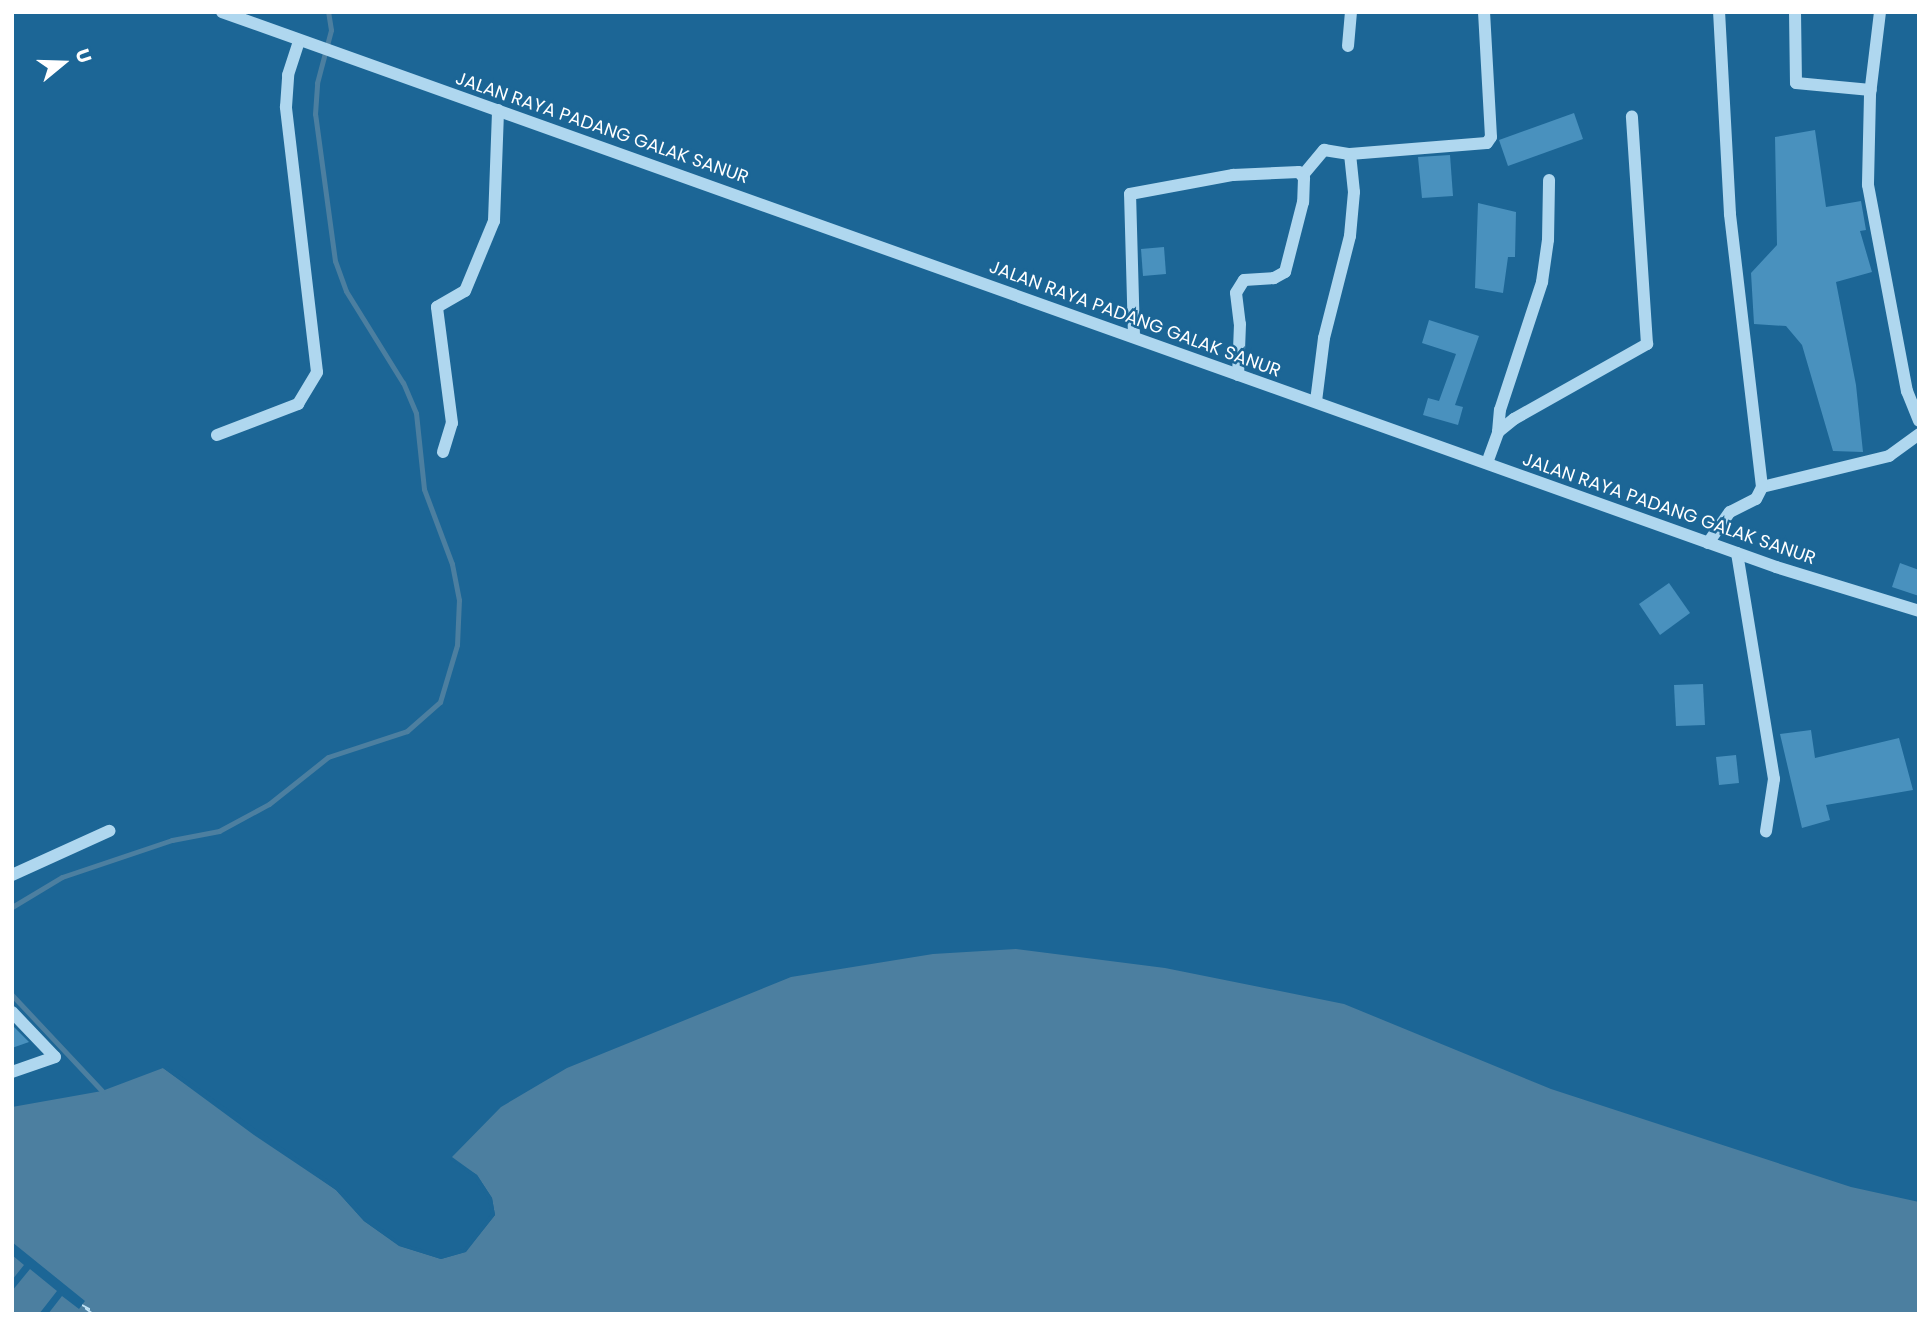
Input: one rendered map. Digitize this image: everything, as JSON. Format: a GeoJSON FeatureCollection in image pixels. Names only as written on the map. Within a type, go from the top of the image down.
{"type":"FeatureCollection","features":[{"type":"Feature","properties":{"kind":"street","name":"JALAN RAYA PADANG GALAK SANUR"},"geometry":{"type":"LineString","coordinates":[[222,12],[1708,543],[1919,611]]}},
{"type":"Feature","properties":{"kind":"street"},"geometry":{"type":"LineString","coordinates":[[1348,46],[1351,12]]}},
{"type":"Feature","properties":{"kind":"street"},"geometry":{"type":"LineString","coordinates":[[1238,375],[1240,324],[1236,293],[1244,280],[1274,278],[1285,272],[1303,202],[1303,175],[1324,150],[1350,154],[1487,143],[1491,137],[1484,12]]}},
{"type":"Feature","properties":{"kind":"street"},"geometry":{"type":"LineString","coordinates":[[1708,543],[1730,512],[1756,499],[1762,487],[1730,214],[1719,12]]}},
{"type":"Feature","properties":{"kind":"street"},"geometry":{"type":"LineString","coordinates":[[1795,12],[1796,83],[1871,90]]}},
{"type":"Feature","properties":{"kind":"street"},"geometry":{"type":"LineString","coordinates":[[1880,12],[1871,90],[1868,185],[1907,391],[1919,421]]}},
{"type":"Feature","properties":{"kind":"street"},"geometry":{"type":"LineString","coordinates":[[217,435],[298,404],[317,372],[286,107],[288,75],[299,41]]}},
{"type":"Feature","properties":{"kind":"street"},"geometry":{"type":"LineString","coordinates":[[443,452],[452,423],[437,307],[466,291],[494,221],[498,110]]}},
{"type":"Feature","properties":{"kind":"street"},"geometry":{"type":"LineString","coordinates":[[1498,432],[1554,393],[1647,344],[1632,116]]}},
{"type":"Feature","properties":{"kind":"street"},"geometry":{"type":"LineString","coordinates":[[1316,401],[1324,338],[1350,236],[1354,192],[1350,154]]}},
{"type":"Feature","properties":{"kind":"street"},"geometry":{"type":"LineString","coordinates":[[1134,336],[1136,283],[1128,196],[1151,188],[1233,175],[1289,171],[1303,175]]}},
{"type":"Feature","properties":{"kind":"street"},"geometry":{"type":"LineString","coordinates":[[1487,463],[1498,432],[1500,410],[1542,282],[1549,180]]}},
{"type":"Feature","properties":{"kind":"street"},"geometry":{"type":"LineString","coordinates":[[1762,487],[1889,456],[1919,434]]}},
{"type":"Feature","properties":{"kind":"street"},"geometry":{"type":"LineString","coordinates":[[1737,553],[1774,779],[1766,831]]}},
{"type":"Feature","properties":{"kind":"street"},"geometry":{"type":"LineString","coordinates":[[12,875],[109,831]]}},
{"type":"Feature","properties":{"kind":"street"},"geometry":{"type":"LineString","coordinates":[[12,1012],[55,1056],[12,1072]]}},
{"type":"Feature","properties":{"kind":"water"},"geometry":{"type":"Polygon","coordinates":[[[1016,949],[1165,968],[1344,1004],[1551,1089],[1851,1187],[1919,1202],[1919,1314],[12,1314],[12,1107],[102,1091],[163,1068],[336,1190],[364,1221],[399,1246],[441,1259],[466,1252],[495,1215],[492,1198],[477,1175],[452,1157],[501,1107],[567,1068],[791,977],[933,954],[1016,949]]]}},
{"type":"Feature","properties":{"kind":"pier"},"geometry":{"type":"Polygon","coordinates":[[[167,1066],[338,1187],[367,1218],[401,1243],[441,1255],[464,1249],[491,1214],[488,1199],[475,1178],[449,1158],[477,1175],[492,1198],[495,1215],[465,1252],[441,1259],[400,1246],[364,1221],[336,1190],[254,1135],[163,1068],[167,1066]]]}},
{"type":"Feature","properties":{"kind":"pier"},"geometry":{"type":"Polygon","coordinates":[[[12,1242],[85,1301],[79,1309],[62,1296],[48,1314],[39,1314],[57,1291],[30,1269],[12,1291],[12,1280],[24,1265],[12,1255],[12,1242]]]}},
{"type":"Feature","properties":{"kind":"building"},"geometry":{"type":"Polygon","coordinates":[[[1574,113],[1583,139],[1508,166],[1499,140],[1574,113]]]}},
{"type":"Feature","properties":{"kind":"building"},"geometry":{"type":"Polygon","coordinates":[[[1815,130],[1826,207],[1861,201],[1866,230],[1860,231],[1872,272],[1836,282],[1856,385],[1863,452],[1833,451],[1802,345],[1786,326],[1754,324],[1751,273],[1777,245],[1775,137],[1815,130]]]}},
{"type":"Feature","properties":{"kind":"building"},"geometry":{"type":"Polygon","coordinates":[[[1450,155],[1453,196],[1422,198],[1418,157],[1450,155]]]}},
{"type":"Feature","properties":{"kind":"building"},"geometry":{"type":"Polygon","coordinates":[[[1478,203],[1516,212],[1515,257],[1508,257],[1503,293],[1475,288],[1478,203]]]}},
{"type":"Feature","properties":{"kind":"building"},"geometry":{"type":"Polygon","coordinates":[[[1164,247],[1166,274],[1143,276],[1141,249],[1164,247]]]}},
{"type":"Feature","properties":{"kind":"building"},"geometry":{"type":"Polygon","coordinates":[[[1429,320],[1479,336],[1455,405],[1463,407],[1458,425],[1423,415],[1428,398],[1439,401],[1456,354],[1422,343],[1429,320]]]}},
{"type":"Feature","properties":{"kind":"building"},"geometry":{"type":"Polygon","coordinates":[[[1900,563],[1919,570],[1919,596],[1892,587],[1900,563]]]}},
{"type":"Feature","properties":{"kind":"building"},"geometry":{"type":"Polygon","coordinates":[[[1669,583],[1690,613],[1660,635],[1639,604],[1669,583]]]}},
{"type":"Feature","properties":{"kind":"building"},"geometry":{"type":"Polygon","coordinates":[[[1703,684],[1705,725],[1676,726],[1674,685],[1703,684]]]}},
{"type":"Feature","properties":{"kind":"building"},"geometry":{"type":"Polygon","coordinates":[[[1811,730],[1815,758],[1899,738],[1913,790],[1826,805],[1830,820],[1802,828],[1780,734],[1811,730]]]}},
{"type":"Feature","properties":{"kind":"building"},"geometry":{"type":"Polygon","coordinates":[[[1736,755],[1739,783],[1719,785],[1716,757],[1736,755]]]}},
{"type":"Feature","properties":{"kind":"building"},"geometry":{"type":"Polygon","coordinates":[[[12,1025],[29,1042],[12,1048],[12,1025]]]}},
{"type":"Feature","properties":{"kind":"waterway"},"geometry":{"type":"LineString","coordinates":[[12,907],[62,877],[172,840],[219,831],[269,804],[328,757],[407,731],[440,702],[457,645],[459,600],[452,564],[424,489],[416,413],[403,383],[346,291],[335,261],[315,114],[317,83],[331,30],[328,12]]}},
{"type":"Feature","properties":{"kind":"waterway"},"geometry":{"type":"LineString","coordinates":[[12,995],[102,1091]]}},
{"type":"Feature","properties":{"kind":"ferry route"},"geometry":{"type":"LineString","coordinates":[[82,1305],[98,1314]]}},
{"type":"Feature","properties":{"kind":"ferry route"},"geometry":{"type":"LineString","coordinates":[[85,1308],[93,1314]]}}]}
